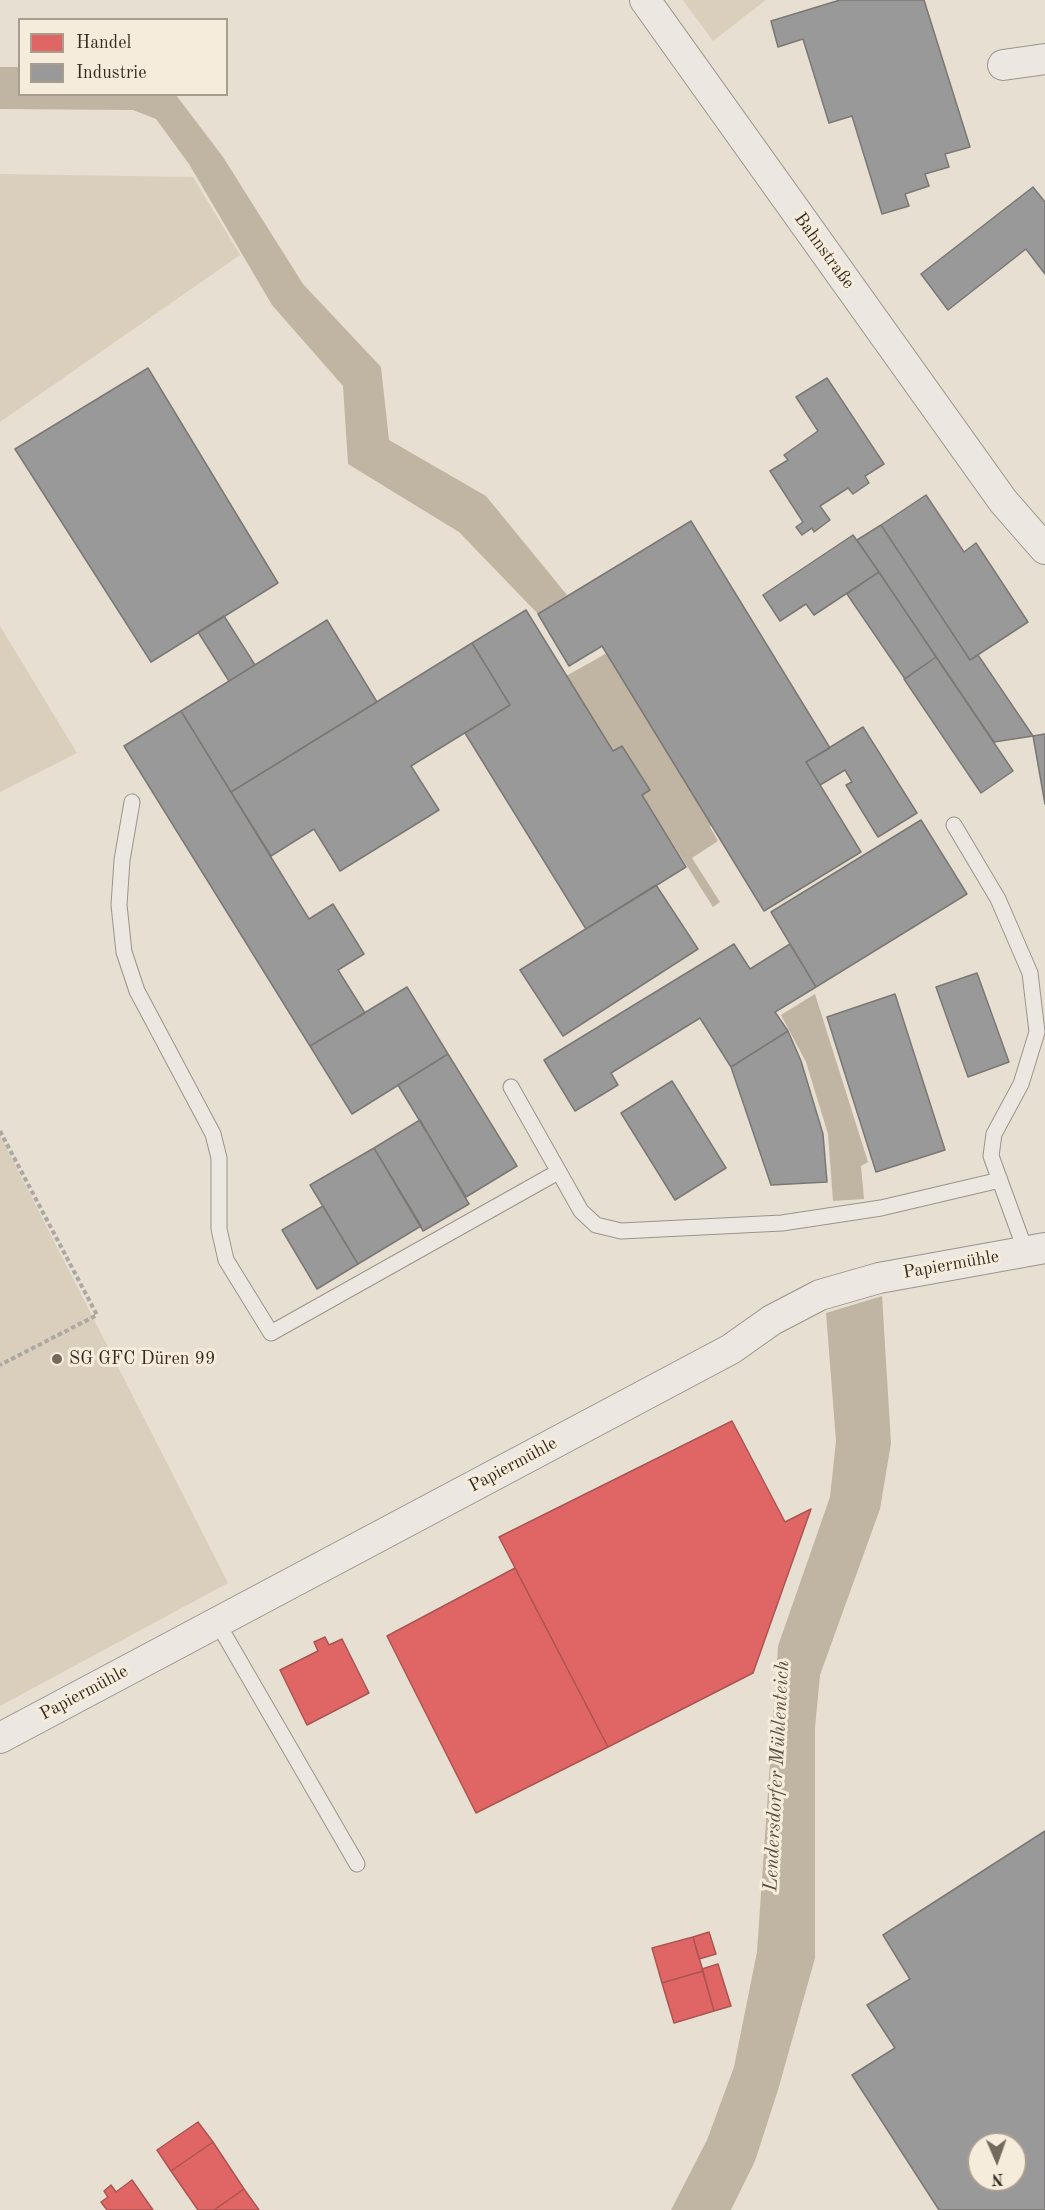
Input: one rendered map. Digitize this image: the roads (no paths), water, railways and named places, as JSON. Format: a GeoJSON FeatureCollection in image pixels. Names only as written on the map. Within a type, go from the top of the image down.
{"type":"FeatureCollection","features":[{"type":"Feature","properties":{"kind":"street","name":"Bahnstraße"},"geometry":{"type":"LineString","coordinates":[[645,0],[1003,501],[1045,549]]}},
{"type":"Feature","properties":{"kind":"street"},"geometry":{"type":"LineString","coordinates":[[1003,64],[1045,59]]}},
{"type":"Feature","properties":{"kind":"street","name":"Bahnstraße"},"geometry":{"type":"LineString","coordinates":[[1003,501],[1045,524]]}},
{"type":"Feature","properties":{"kind":"street","name":"Papiermühle"},"geometry":{"type":"LineString","coordinates":[[0,1738],[731,1349],[772,1320],[820,1295],[879,1278],[1035,1250]]}},
{"type":"Feature","properties":{"kind":"lane"},"geometry":{"type":"LineString","coordinates":[[132,802],[122,860],[119,905],[124,952],[137,991],[213,1134],[219,1158],[219,1229],[226,1260],[271,1333],[558,1172]]}},
{"type":"Feature","properties":{"kind":"lane"},"geometry":{"type":"LineString","coordinates":[[954,825],[998,899],[1030,974],[1037,1032],[1021,1084],[994,1134],[991,1156],[1000,1180],[1035,1250]]}},
{"type":"Feature","properties":{"kind":"lane"},"geometry":{"type":"LineString","coordinates":[[511,1087],[581,1211],[596,1225],[621,1231],[782,1223],[880,1208],[1000,1180]]}},
{"type":"Feature","properties":{"kind":"lane"},"geometry":{"type":"LineString","coordinates":[[217,1622],[357,1864]]}},
{"type":"Feature","properties":{"kind":"water"},"geometry":{"type":"Polygon","coordinates":[[[0,67],[18,67],[18,96],[177,96],[223,157],[303,284],[381,367],[389,440],[486,496],[567,595],[538,614],[459,532],[348,464],[343,386],[272,305],[189,164],[156,119],[133,110],[0,109],[0,67]]]}},
{"type":"Feature","properties":{"kind":"water"},"geometry":{"type":"Polygon","coordinates":[[[607,653],[710,823],[713,824],[710,827],[718,841],[692,858],[720,902],[713,907],[642,795],[649,790],[622,746],[613,751],[566,676],[607,653]]]}},
{"type":"Feature","properties":{"kind":"water"},"geometry":{"type":"Polygon","coordinates":[[[815,994],[868,1162],[861,1166],[864,1199],[833,1201],[828,1134],[806,1062],[781,1015],[815,994]]]}},
{"type":"Feature","properties":{"kind":"water","name":"Lendersdorfer Mühlenteich"},"geometry":{"type":"Polygon","coordinates":[[[882,1296],[891,1443],[880,1509],[820,1675],[815,1728],[815,1958],[778,2090],[755,2161],[731,2210],[671,2210],[707,2140],[734,2067],[757,1952],[778,1646],[830,1497],[836,1441],[826,1313],[882,1296]]]}},
{"type":"Feature","properties":{"kind":"place","name":"SG GFC Düren 99"},"geometry":{"type":"Point","coordinates":[57,1359]}}]}
